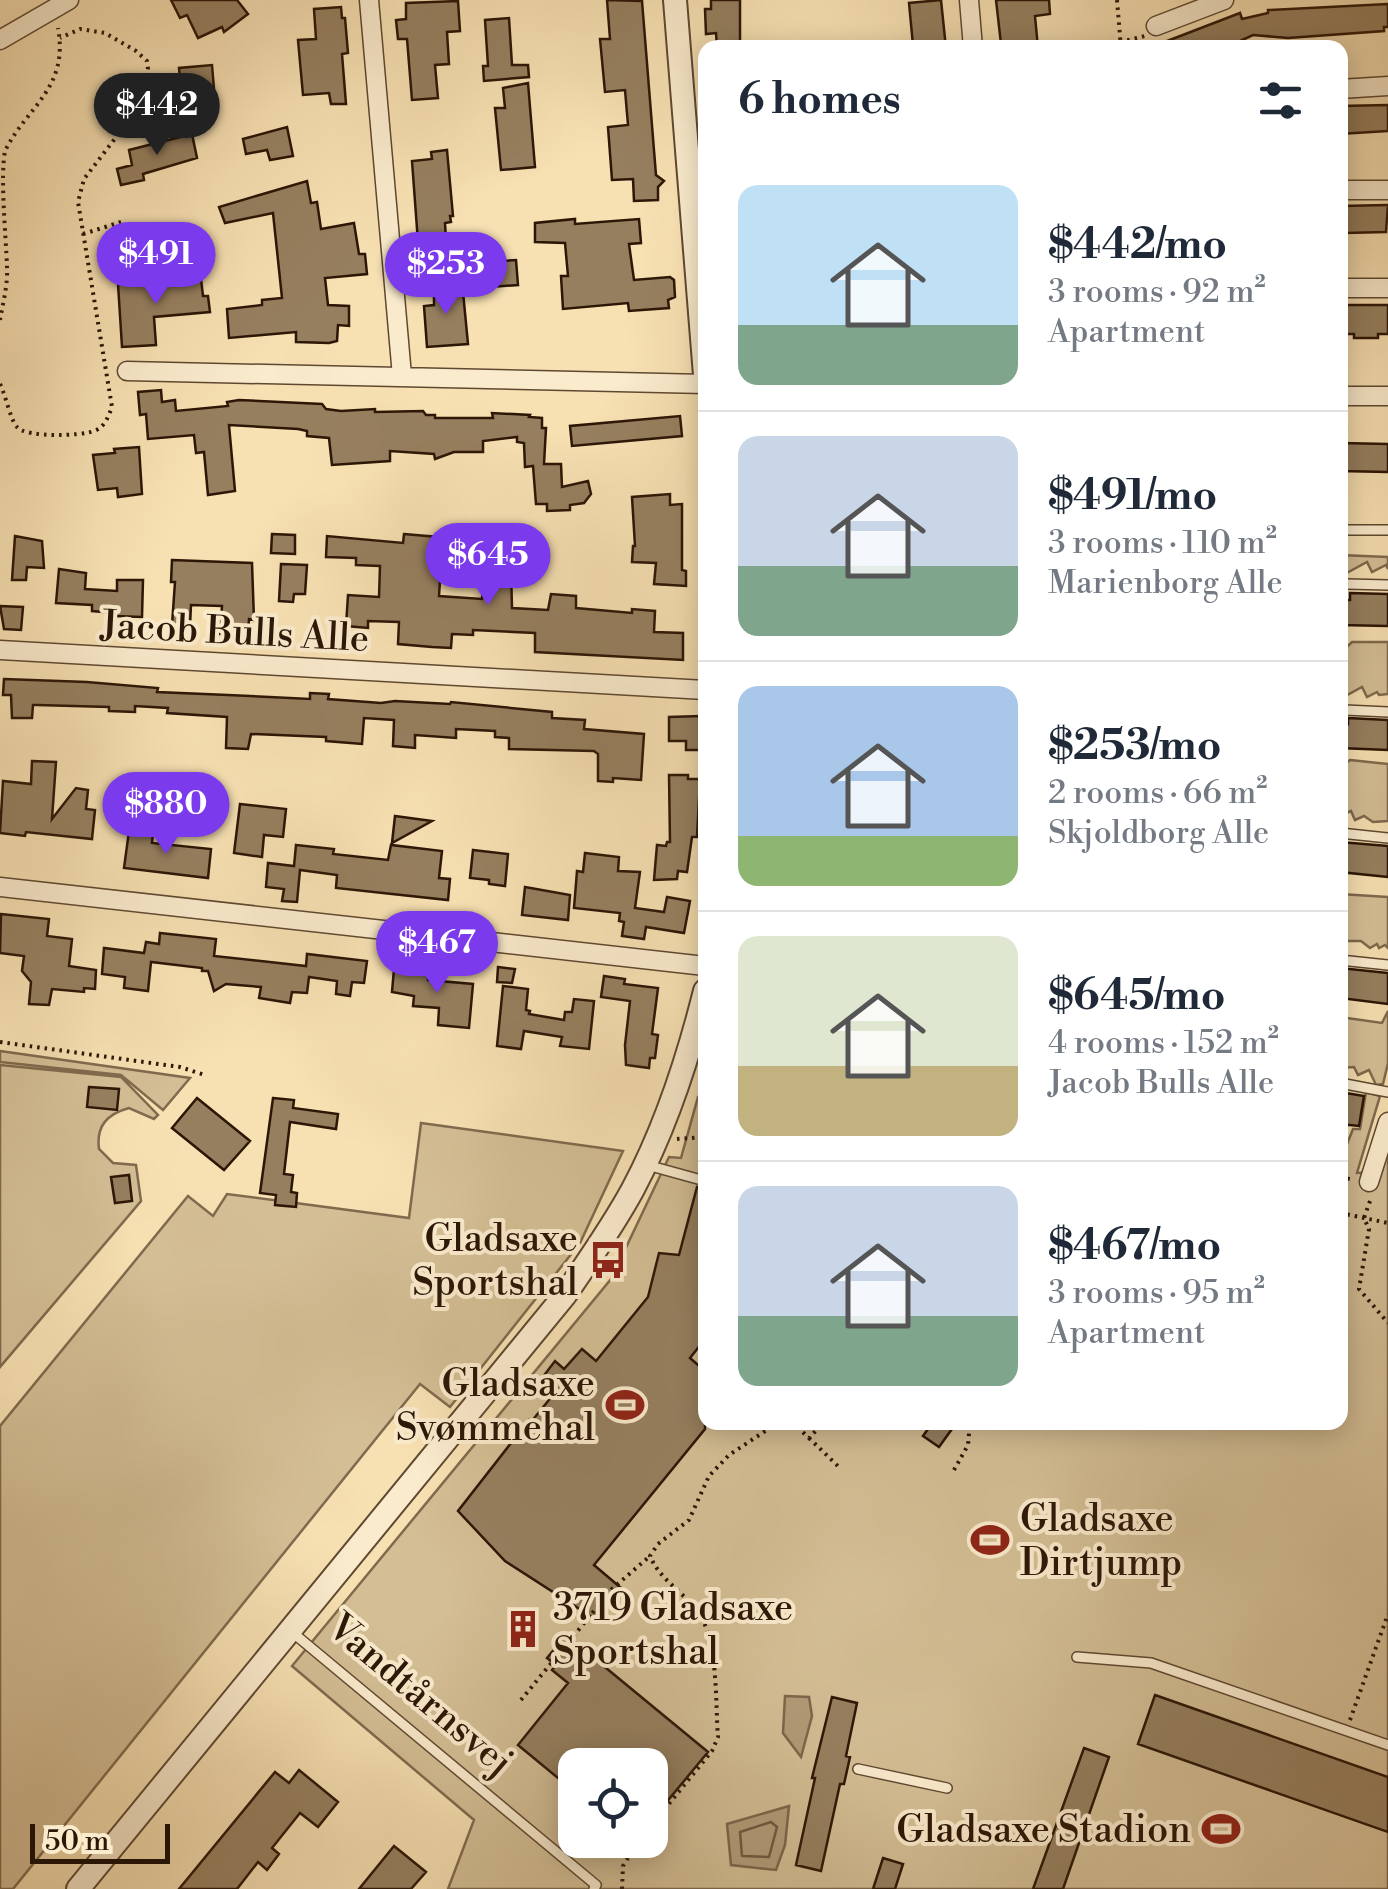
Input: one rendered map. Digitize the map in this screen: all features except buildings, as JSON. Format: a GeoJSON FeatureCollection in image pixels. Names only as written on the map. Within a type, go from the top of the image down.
{"type":"FeatureCollection","features":[{"type":"Feature","properties":{"kind":"street"},"geometry":{"type":"LineString","coordinates":[[0,40],[69,0]]}},
{"type":"Feature","properties":{"kind":"street"},"geometry":{"type":"LineString","coordinates":[[369,0],[402,376]]}},
{"type":"Feature","properties":{"kind":"street"},"geometry":{"type":"LineString","coordinates":[[675,0],[698,288]]}},
{"type":"Feature","properties":{"kind":"street"},"geometry":{"type":"LineString","coordinates":[[969,0],[972,40]]}},
{"type":"Feature","properties":{"kind":"street"},"geometry":{"type":"LineString","coordinates":[[1156,26],[1224,0]]}},
{"type":"Feature","properties":{"kind":"street"},"geometry":{"type":"LineString","coordinates":[[1348,88],[1388,86]]}},
{"type":"Feature","properties":{"kind":"street"},"geometry":{"type":"LineString","coordinates":[[1348,190],[1388,190]]}},
{"type":"Feature","properties":{"kind":"street"},"geometry":{"type":"LineString","coordinates":[[1348,288],[1388,288]]}},
{"type":"Feature","properties":{"kind":"street"},"geometry":{"type":"LineString","coordinates":[[127,371],[698,384]]}},
{"type":"Feature","properties":{"kind":"street"},"geometry":{"type":"LineString","coordinates":[[1348,396],[1388,396]]}},
{"type":"Feature","properties":{"kind":"street","name":"Jacob Bulls Alle"},"geometry":{"type":"LineString","coordinates":[[0,650],[698,690]]}},
{"type":"Feature","properties":{"kind":"street"},"geometry":{"type":"LineString","coordinates":[[0,887],[698,965]]}},
{"type":"Feature","properties":{"kind":"street","name":"Vandtårnsvej"},"geometry":{"type":"LineString","coordinates":[[78,1889],[565,1294],[612,1226],[658,1137],[698,1019]]}},
{"type":"Feature","properties":{"kind":"street"},"geometry":{"type":"LineString","coordinates":[[1360,1180],[1388,1122]]}},
{"type":"Feature","properties":{"kind":"lane"},"geometry":{"type":"LineString","coordinates":[[1348,530],[1388,530]]}},
{"type":"Feature","properties":{"kind":"lane"},"geometry":{"type":"LineString","coordinates":[[1348,584],[1388,584]]}},
{"type":"Feature","properties":{"kind":"lane"},"geometry":{"type":"LineString","coordinates":[[1348,710],[1388,712]]}},
{"type":"Feature","properties":{"kind":"lane"},"geometry":{"type":"LineString","coordinates":[[1348,834],[1388,838]]}},
{"type":"Feature","properties":{"kind":"lane"},"geometry":{"type":"LineString","coordinates":[[1348,961],[1388,965]]}},
{"type":"Feature","properties":{"kind":"lane"},"geometry":{"type":"LineString","coordinates":[[1348,1084],[1388,1092]]}},
{"type":"Feature","properties":{"kind":"lane"},"geometry":{"type":"LineString","coordinates":[[644,1165],[698,1179]]}},
{"type":"Feature","properties":{"kind":"lane","name":"Vandtårnsvej"},"geometry":{"type":"LineString","coordinates":[[290,1630],[596,1885],[594,1889]]}},
{"type":"Feature","properties":{"kind":"lane"},"geometry":{"type":"LineString","coordinates":[[1076,1657],[1152,1663],[1388,1745]]}},
{"type":"Feature","properties":{"kind":"lane"},"geometry":{"type":"LineString","coordinates":[[858,1769],[946,1788]]}},
{"type":"Feature","properties":{"kind":"path"},"geometry":{"type":"LineString","coordinates":[[1117,0],[1120,40]]}},
{"type":"Feature","properties":{"kind":"path"},"geometry":{"type":"LineString","coordinates":[[0,320],[8,272],[0,171],[4,152],[54,82],[60,38],[80,29],[106,32],[136,51],[148,69],[140,106],[84,180],[78,202],[112,407],[106,422],[94,432],[35,435],[22,432],[13,424],[0,384]]}},
{"type":"Feature","properties":{"kind":"path"},"geometry":{"type":"LineString","coordinates":[[83,234],[121,222]]}},
{"type":"Feature","properties":{"kind":"path"},"geometry":{"type":"LineString","coordinates":[[0,1042],[180,1067],[205,1076]]}},
{"type":"Feature","properties":{"kind":"path"},"geometry":{"type":"LineString","coordinates":[[658,1137],[698,1138]]}},
{"type":"Feature","properties":{"kind":"path"},"geometry":{"type":"LineString","coordinates":[[1348,1184],[1360,1180]]}},
{"type":"Feature","properties":{"kind":"path"},"geometry":{"type":"LineString","coordinates":[[1348,1215],[1388,1223]]}},
{"type":"Feature","properties":{"kind":"path"},"geometry":{"type":"LineString","coordinates":[[1364,1218],[1369,1229],[1359,1289],[1388,1323]]}},
{"type":"Feature","properties":{"kind":"path"},"geometry":{"type":"LineString","coordinates":[[521,1700],[612,1590],[658,1544],[689,1520],[709,1476],[729,1455],[768,1430]]}},
{"type":"Feature","properties":{"kind":"path"},"geometry":{"type":"LineString","coordinates":[[800,1430],[840,1468]]}},
{"type":"Feature","properties":{"kind":"path"},"geometry":{"type":"LineString","coordinates":[[809,1438],[816,1430]]}},
{"type":"Feature","properties":{"kind":"path"},"geometry":{"type":"LineString","coordinates":[[954,1470],[968,1445],[969,1430]]}},
{"type":"Feature","properties":{"kind":"path"},"geometry":{"type":"LineString","coordinates":[[650,1556],[658,1570],[698,1611],[709,1633],[718,1738],[668,1805]]}},
{"type":"Feature","properties":{"kind":"path"},"geometry":{"type":"LineString","coordinates":[[1346,1730],[1388,1614]]}},
{"type":"Feature","properties":{"kind":"path"},"geometry":{"type":"LineString","coordinates":[[622,1889],[623,1866],[628,1858]]}},
{"type":"Feature","properties":{"kind":"shaded area"},"geometry":{"type":"Polygon","coordinates":[[[1348,555],[1388,557],[1388,569],[1386,565],[1372,572],[1367,562],[1348,572],[1348,555]]]}},
{"type":"Feature","properties":{"kind":"shaded area"},"geometry":{"type":"Polygon","coordinates":[[[1352,642],[1388,642],[1388,694],[1377,692],[1367,697],[1362,687],[1348,695],[1348,646],[1352,642]]]}},
{"type":"Feature","properties":{"kind":"shaded area"},"geometry":{"type":"Polygon","coordinates":[[[1348,762],[1388,764],[1388,821],[1373,822],[1364,816],[1355,820],[1351,811],[1348,812],[1348,762]]]}},
{"type":"Feature","properties":{"kind":"shaded area"},"geometry":{"type":"Polygon","coordinates":[[[1348,894],[1388,897],[1388,948],[1379,948],[1377,944],[1370,948],[1361,941],[1348,941],[1348,894]]]}},
{"type":"Feature","properties":{"kind":"shaded area"},"geometry":{"type":"Polygon","coordinates":[[[1388,1011],[1388,1063],[1383,1084],[1376,1085],[1369,1070],[1358,1075],[1354,1067],[1348,1067],[1348,1018],[1382,1023],[1388,1011]]]}},
{"type":"Feature","properties":{"kind":"shaded area"},"geometry":{"type":"Polygon","coordinates":[[[0,1051],[190,1078],[163,1110],[121,1075],[0,1062],[0,1051]]]}},
{"type":"Feature","properties":{"kind":"shaded area"},"geometry":{"type":"Polygon","coordinates":[[[0,1065],[121,1077],[158,1115],[154,1119],[129,1108],[105,1122],[99,1134],[99,1149],[113,1163],[136,1165],[141,1201],[0,1367],[0,1065]]]}},
{"type":"Feature","properties":{"kind":"shaded area"},"geometry":{"type":"Polygon","coordinates":[[[1366,1092],[1380,1096],[1357,1173],[1381,1172],[1388,1152],[1388,1889],[448,1889],[474,1820],[292,1666],[611,1279],[669,1157],[681,1158],[698,1097],[698,1430],[1348,1430],[1348,1142],[1353,1129],[1360,1129],[1366,1092]]]}},
{"type":"Feature","properties":{"kind":"shaded area"},"geometry":{"type":"Polygon","coordinates":[[[421,1123],[623,1151],[580,1243],[450,1407],[420,1384],[13,1889],[0,1889],[0,1426],[188,1196],[213,1216],[227,1194],[409,1218],[421,1123]]]}},
{"type":"Feature","properties":{"kind":"water"},"geometry":{"type":"Polygon","coordinates":[[[785,1696],[809,1697],[812,1716],[801,1757],[783,1733],[785,1696]]]}},
{"type":"Feature","properties":{"kind":"water"},"geometry":{"type":"Polygon","coordinates":[[[789,1806],[785,1845],[776,1870],[731,1865],[727,1824],[789,1806]]]}},
{"type":"Feature","properties":{"kind":"place","name":"Gladsaxe Sportshal"},"geometry":{"type":"Point","coordinates":[608,1260]}},
{"type":"Feature","properties":{"kind":"place","name":"Gladsaxe Svømmehal"},"geometry":{"type":"Point","coordinates":[625,1405]}},
{"type":"Feature","properties":{"kind":"place","name":"Gladsaxe Dirtjump"},"geometry":{"type":"Point","coordinates":[990,1540]}},
{"type":"Feature","properties":{"kind":"place","name":"3719 Gladsaxe Sportshal"},"geometry":{"type":"Point","coordinates":[523,1629]}},
{"type":"Feature","properties":{"kind":"place","name":"Gladsaxe Stadion"},"geometry":{"type":"Point","coordinates":[1221,1829]}}]}
